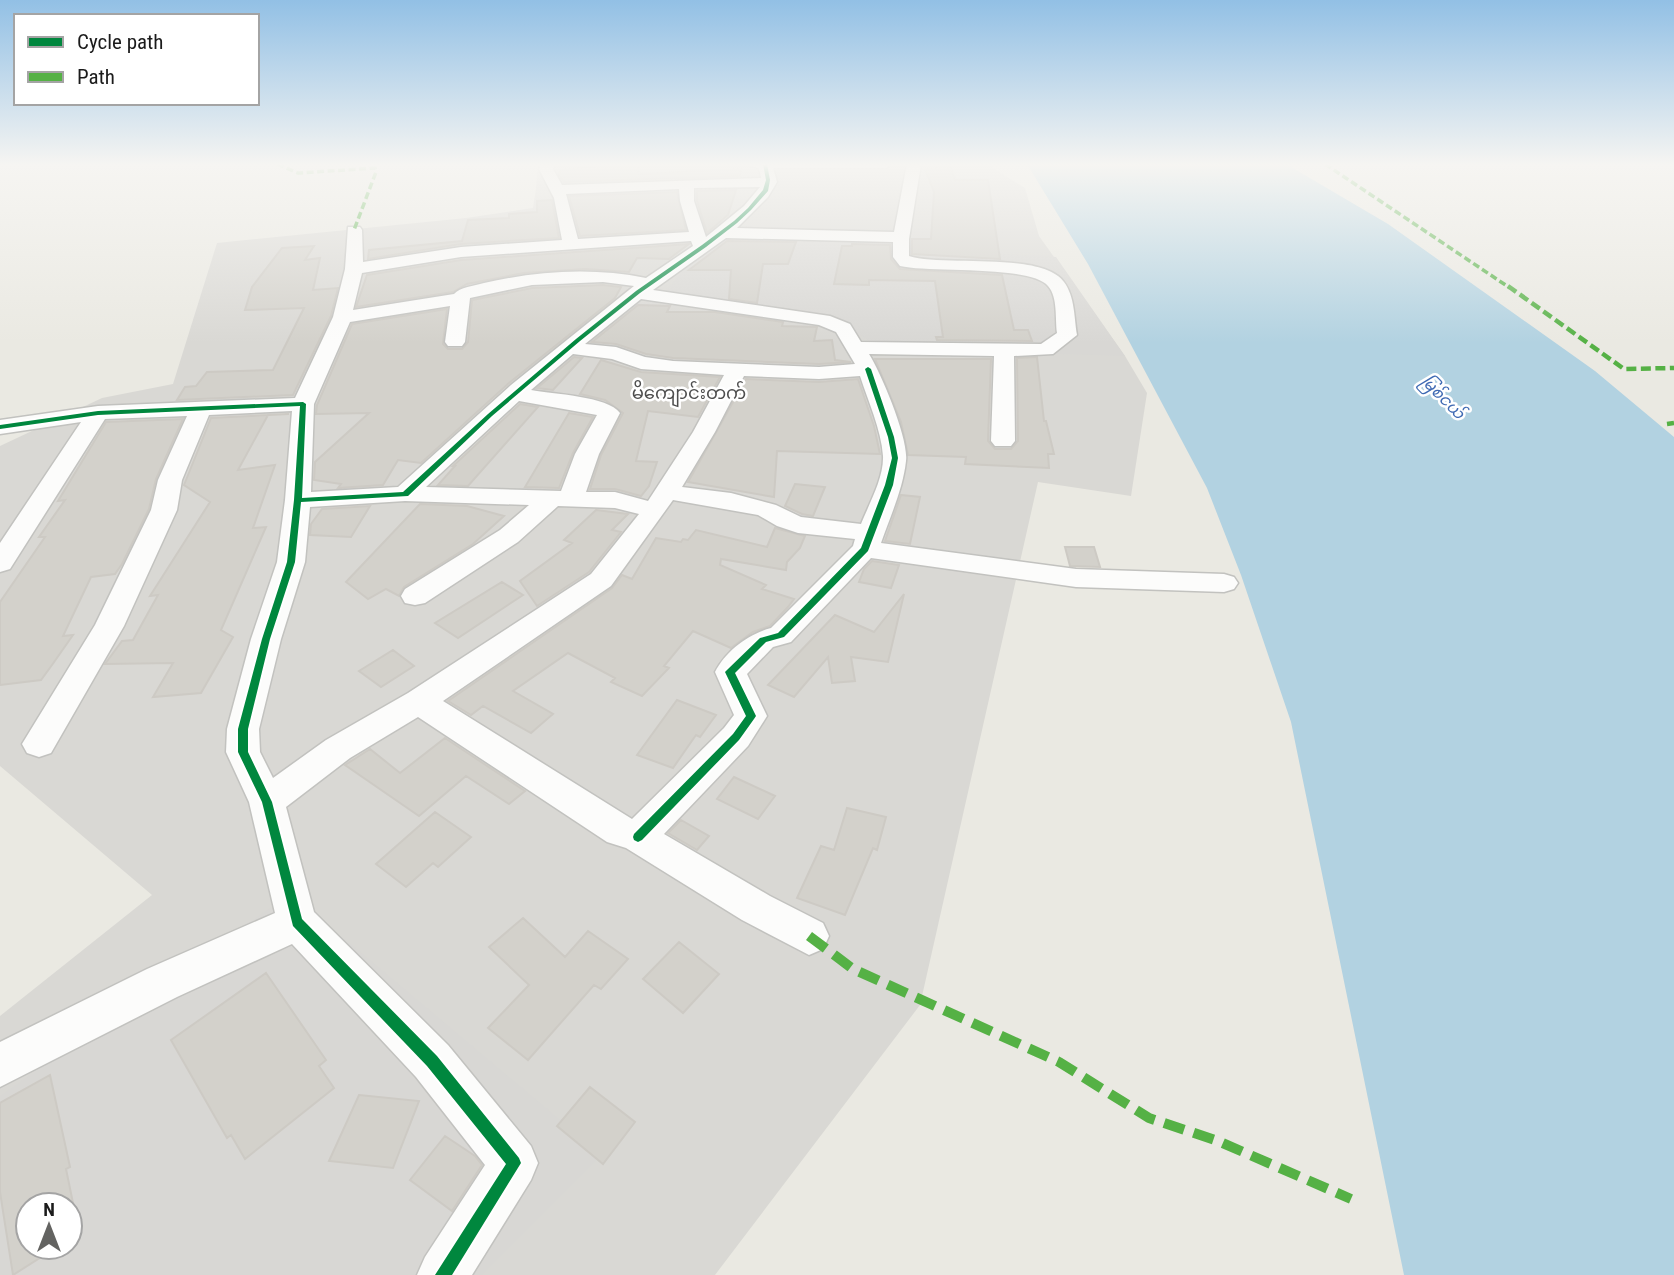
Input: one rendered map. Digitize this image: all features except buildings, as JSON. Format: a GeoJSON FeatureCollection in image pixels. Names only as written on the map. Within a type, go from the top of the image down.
{"type":"FeatureCollection","features":[{"type":"Feature","properties":{"kind":"street"},"geometry":{"type":"LineString","coordinates":[[566,224],[570,243]]}},
{"type":"Feature","properties":{"kind":"street"},"geometry":{"type":"LineString","coordinates":[[694,224],[699,242]]}},
{"type":"Feature","properties":{"kind":"street"},"geometry":{"type":"LineString","coordinates":[[724,233],[734,224]]}},
{"type":"Feature","properties":{"kind":"street"},"geometry":{"type":"LineString","coordinates":[[569,348],[616,353],[641,363],[673,367],[820,373],[862,358],[1046,350],[1067,335],[1064,303],[1056,284],[1048,275],[906,262],[901,257],[902,224]]}},
{"type":"Feature","properties":{"kind":"street"},"geometry":{"type":"LineString","coordinates":[[354,230],[354,270],[342,317],[303,404],[298,500],[291,562],[266,639],[243,729],[243,752],[267,802],[298,922],[432,1060],[514,1163],[443,1275]]}},
{"type":"Feature","properties":{"kind":"street"},"geometry":{"type":"LineString","coordinates":[[354,270],[461,252],[570,243],[699,242],[724,233],[884,236],[901,239]]}},
{"type":"Feature","properties":{"kind":"street"},"geometry":{"type":"LineString","coordinates":[[461,252],[467,247],[469,234]]}},
{"type":"Feature","properties":{"kind":"street"},"geometry":{"type":"LineString","coordinates":[[405,494],[479,422],[699,242]]}},
{"type":"Feature","properties":{"kind":"street"},"geometry":{"type":"LineString","coordinates":[[511,248],[517,283]]}},
{"type":"Feature","properties":{"kind":"street"},"geometry":{"type":"LineString","coordinates":[[342,317],[460,299],[471,292],[517,283],[560,278],[603,278],[643,288],[823,320],[843,328],[862,358],[891,437],[895,458],[889,485],[868,541],[781,635],[763,640],[730,672],[751,716],[736,737],[638,837]]}},
{"type":"Feature","properties":{"kind":"street"},"geometry":{"type":"LineString","coordinates":[[455,342],[460,299]]}},
{"type":"Feature","properties":{"kind":"street"},"geometry":{"type":"LineString","coordinates":[[1003,441],[1004,350]]}},
{"type":"Feature","properties":{"kind":"street"},"geometry":{"type":"LineString","coordinates":[[267,802],[338,749],[419,701],[601,580],[661,501],[737,370]]}},
{"type":"Feature","properties":{"kind":"street"},"geometry":{"type":"LineString","coordinates":[[415,596],[509,536],[561,498],[609,413],[600,408],[513,394]]}},
{"type":"Feature","properties":{"kind":"street"},"geometry":{"type":"LineString","coordinates":[[0,428],[98,413],[303,404]]}},
{"type":"Feature","properties":{"kind":"street"},"geometry":{"type":"LineString","coordinates":[[39,744],[114,614],[164,510],[170,480],[201,408]]}},
{"type":"Feature","properties":{"kind":"street"},"geometry":{"type":"LineString","coordinates":[[0,563],[98,413]]}},
{"type":"Feature","properties":{"kind":"street"},"geometry":{"type":"LineString","coordinates":[[298,500],[405,494],[731,501],[766,510],[798,525],[868,541],[1076,578],[1224,583]]}},
{"type":"Feature","properties":{"kind":"street"},"geometry":{"type":"LineString","coordinates":[[419,701],[620,831],[638,837],[808,936]]}},
{"type":"Feature","properties":{"kind":"street"},"geometry":{"type":"LineString","coordinates":[[0,1065],[162,983],[298,922]]}},
{"type":"Feature","properties":{"kind":"shaded area"},"geometry":{"type":"Polygon","coordinates":[[[411,224],[1035,224],[1039,236],[1125,356],[1147,393],[1131,496],[1038,482],[920,1005],[715,1275],[0,1275],[0,1016],[152,895],[0,766],[0,446],[102,398],[173,384],[217,243],[411,224]]]}},
{"type":"Feature","properties":{"kind":"shaded area"},"geometry":{"type":"Polygon","coordinates":[[[726,235],[890,240],[918,249],[1056,257],[1125,356],[883,348],[840,324],[665,293],[684,269],[726,235]]]}},
{"type":"Feature","properties":{"kind":"shaded area"},"geometry":{"type":"Polygon","coordinates":[[[277,903],[345,939],[602,1155],[482,1275],[0,1275],[0,1096],[277,903]]]}},
{"type":"Feature","properties":{"kind":"water","name":"မြစ်ငယ်"},"geometry":{"type":"Polygon","coordinates":[[[1063,224],[1387,224],[1595,371],[1674,437],[1674,1275],[1404,1275],[1291,722],[1241,575],[1207,488],[1088,264],[1063,224]]]}},
{"type":"Feature","properties":{"kind":"marked path"},"geometry":{"type":"LineString","coordinates":[[354,230],[356,224]]}},
{"type":"Feature","properties":{"kind":"marked path"},"geometry":{"type":"LineString","coordinates":[[1414,224],[1533,303],[1624,369],[1674,368]]}},
{"type":"Feature","properties":{"kind":"marked path"},"geometry":{"type":"LineString","coordinates":[[1667,424],[1674,423]]}},
{"type":"Feature","properties":{"kind":"marked path"},"geometry":{"type":"LineString","coordinates":[[809,936],[853,969],[1059,1062],[1149,1118],[1218,1141],[1351,1199]]}},
{"type":"Feature","properties":{"kind":"cycle path"},"geometry":{"type":"LineString","coordinates":[[0,427],[98,413],[303,404],[298,500],[405,494],[490,415],[578,340],[638,292],[733,224]]}},
{"type":"Feature","properties":{"kind":"cycle path"},"geometry":{"type":"LineString","coordinates":[[638,837],[736,737],[751,716],[730,672],[763,640],[781,635],[865,549],[889,485],[895,458],[891,437],[868,369]]}},
{"type":"Feature","properties":{"kind":"cycle path"},"geometry":{"type":"LineString","coordinates":[[298,500],[291,562],[266,639],[243,729],[243,752],[267,802],[297,922],[432,1061],[514,1163],[443,1275]]}},
{"type":"Feature","properties":{"kind":"district","name":"မိကျောင်းတက်"},"geometry":{"type":"Point","coordinates":[689,392]}}]}
